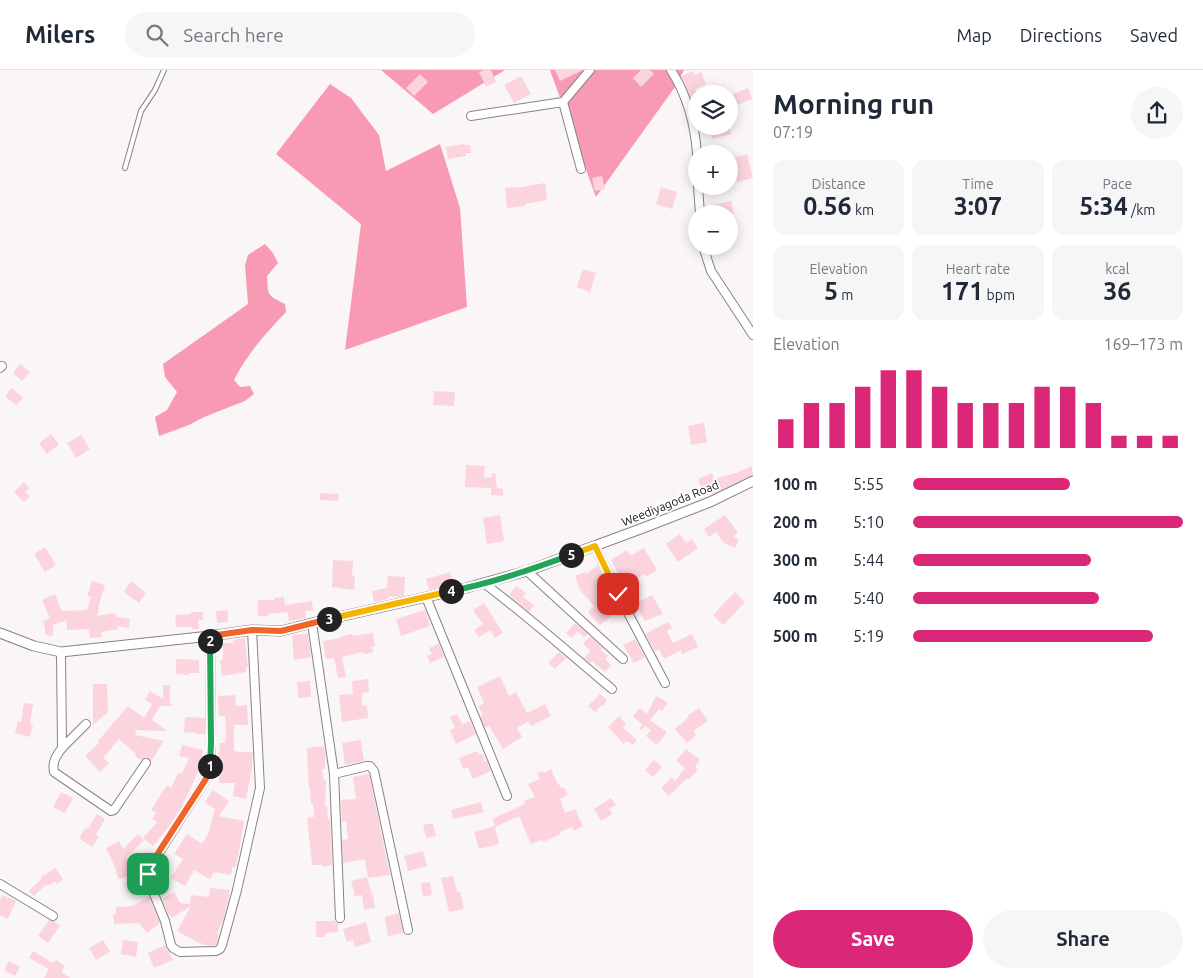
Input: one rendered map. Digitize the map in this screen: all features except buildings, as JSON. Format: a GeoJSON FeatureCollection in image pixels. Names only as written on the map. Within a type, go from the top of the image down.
{"type":"FeatureCollection","features":[{"type":"Feature","properties":{"kind":"street"},"geometry":{"type":"LineString","coordinates":[[471,116],[563,102],[590,70]]}},
{"type":"Feature","properties":{"kind":"street"},"geometry":{"type":"LineString","coordinates":[[671,70],[679,82],[690,108],[696,145]]}},
{"type":"Feature","properties":{"kind":"street"},"geometry":{"type":"LineString","coordinates":[[563,102],[581,168]]}},
{"type":"Feature","properties":{"kind":"street"},"geometry":{"type":"LineString","coordinates":[[706,255],[711,271],[753,335]]}},
{"type":"Feature","properties":{"kind":"street","name":"Weediyagoda Road"},"geometry":{"type":"LineString","coordinates":[[0,633],[34,646],[61,652],[252,630],[281,631],[485,584],[527,571],[710,502],[753,481]]}},
{"type":"Feature","properties":{"kind":"street"},"geometry":{"type":"LineString","coordinates":[[595,546],[665,683]]}},
{"type":"Feature","properties":{"kind":"street"},"geometry":{"type":"LineString","coordinates":[[527,571],[623,659]]}},
{"type":"Feature","properties":{"kind":"street"},"geometry":{"type":"LineString","coordinates":[[485,584],[525,615],[612,689]]}},
{"type":"Feature","properties":{"kind":"street"},"geometry":{"type":"LineString","coordinates":[[426,597],[507,796]]}},
{"type":"Feature","properties":{"kind":"street"},"geometry":{"type":"LineString","coordinates":[[312,623],[334,774],[340,918]]}},
{"type":"Feature","properties":{"kind":"street"},"geometry":{"type":"LineString","coordinates":[[210,636],[211,743],[209,773],[150,867],[147,876],[165,921],[171,946],[180,952],[216,951],[220,949],[248,844],[260,788],[252,630]]}},
{"type":"Feature","properties":{"kind":"street"},"geometry":{"type":"LineString","coordinates":[[61,652],[62,748]]}},
{"type":"Feature","properties":{"kind":"street"},"geometry":{"type":"LineString","coordinates":[[86,724],[56,755],[54,772],[110,811],[114,810],[146,763]]}},
{"type":"Feature","properties":{"kind":"street"},"geometry":{"type":"LineString","coordinates":[[334,774],[367,766],[370,766],[374,771],[408,930]]}},
{"type":"Feature","properties":{"kind":"street"},"geometry":{"type":"LineString","coordinates":[[0,884],[53,916]]}},
{"type":"Feature","properties":{"kind":"lane"},"geometry":{"type":"LineString","coordinates":[[125,168],[141,111],[155,90],[164,70]]}},
{"type":"Feature","properties":{"kind":"shaded area"},"geometry":{"type":"Polygon","coordinates":[[[381,70],[505,70],[433,114],[381,70]]]}},
{"type":"Feature","properties":{"kind":"shaded area"},"geometry":{"type":"Polygon","coordinates":[[[550,70],[684,70],[675,87],[596,197],[550,70]]]}},
{"type":"Feature","properties":{"kind":"shaded area"},"geometry":{"type":"Polygon","coordinates":[[[330,84],[351,98],[379,135],[386,171],[440,144],[460,208],[467,307],[345,350],[361,224],[276,154],[330,84]]]}},
{"type":"Feature","properties":{"kind":"shaded area"},"geometry":{"type":"Polygon","coordinates":[[[265,244],[273,253],[278,263],[267,276],[268,291],[275,299],[285,304],[286,312],[257,344],[234,380],[240,387],[250,386],[254,394],[245,401],[159,436],[155,417],[167,410],[177,392],[165,377],[163,364],[248,304],[245,265],[248,255],[265,244]]]}},
{"type":"Feature","properties":{"kind":"route"},"geometry":{"type":"LineString","coordinates":[[148,874],[160,850],[209,773],[211,760],[210,636],[252,630],[281,631],[485,584],[595,546],[618,594]]}}]}
